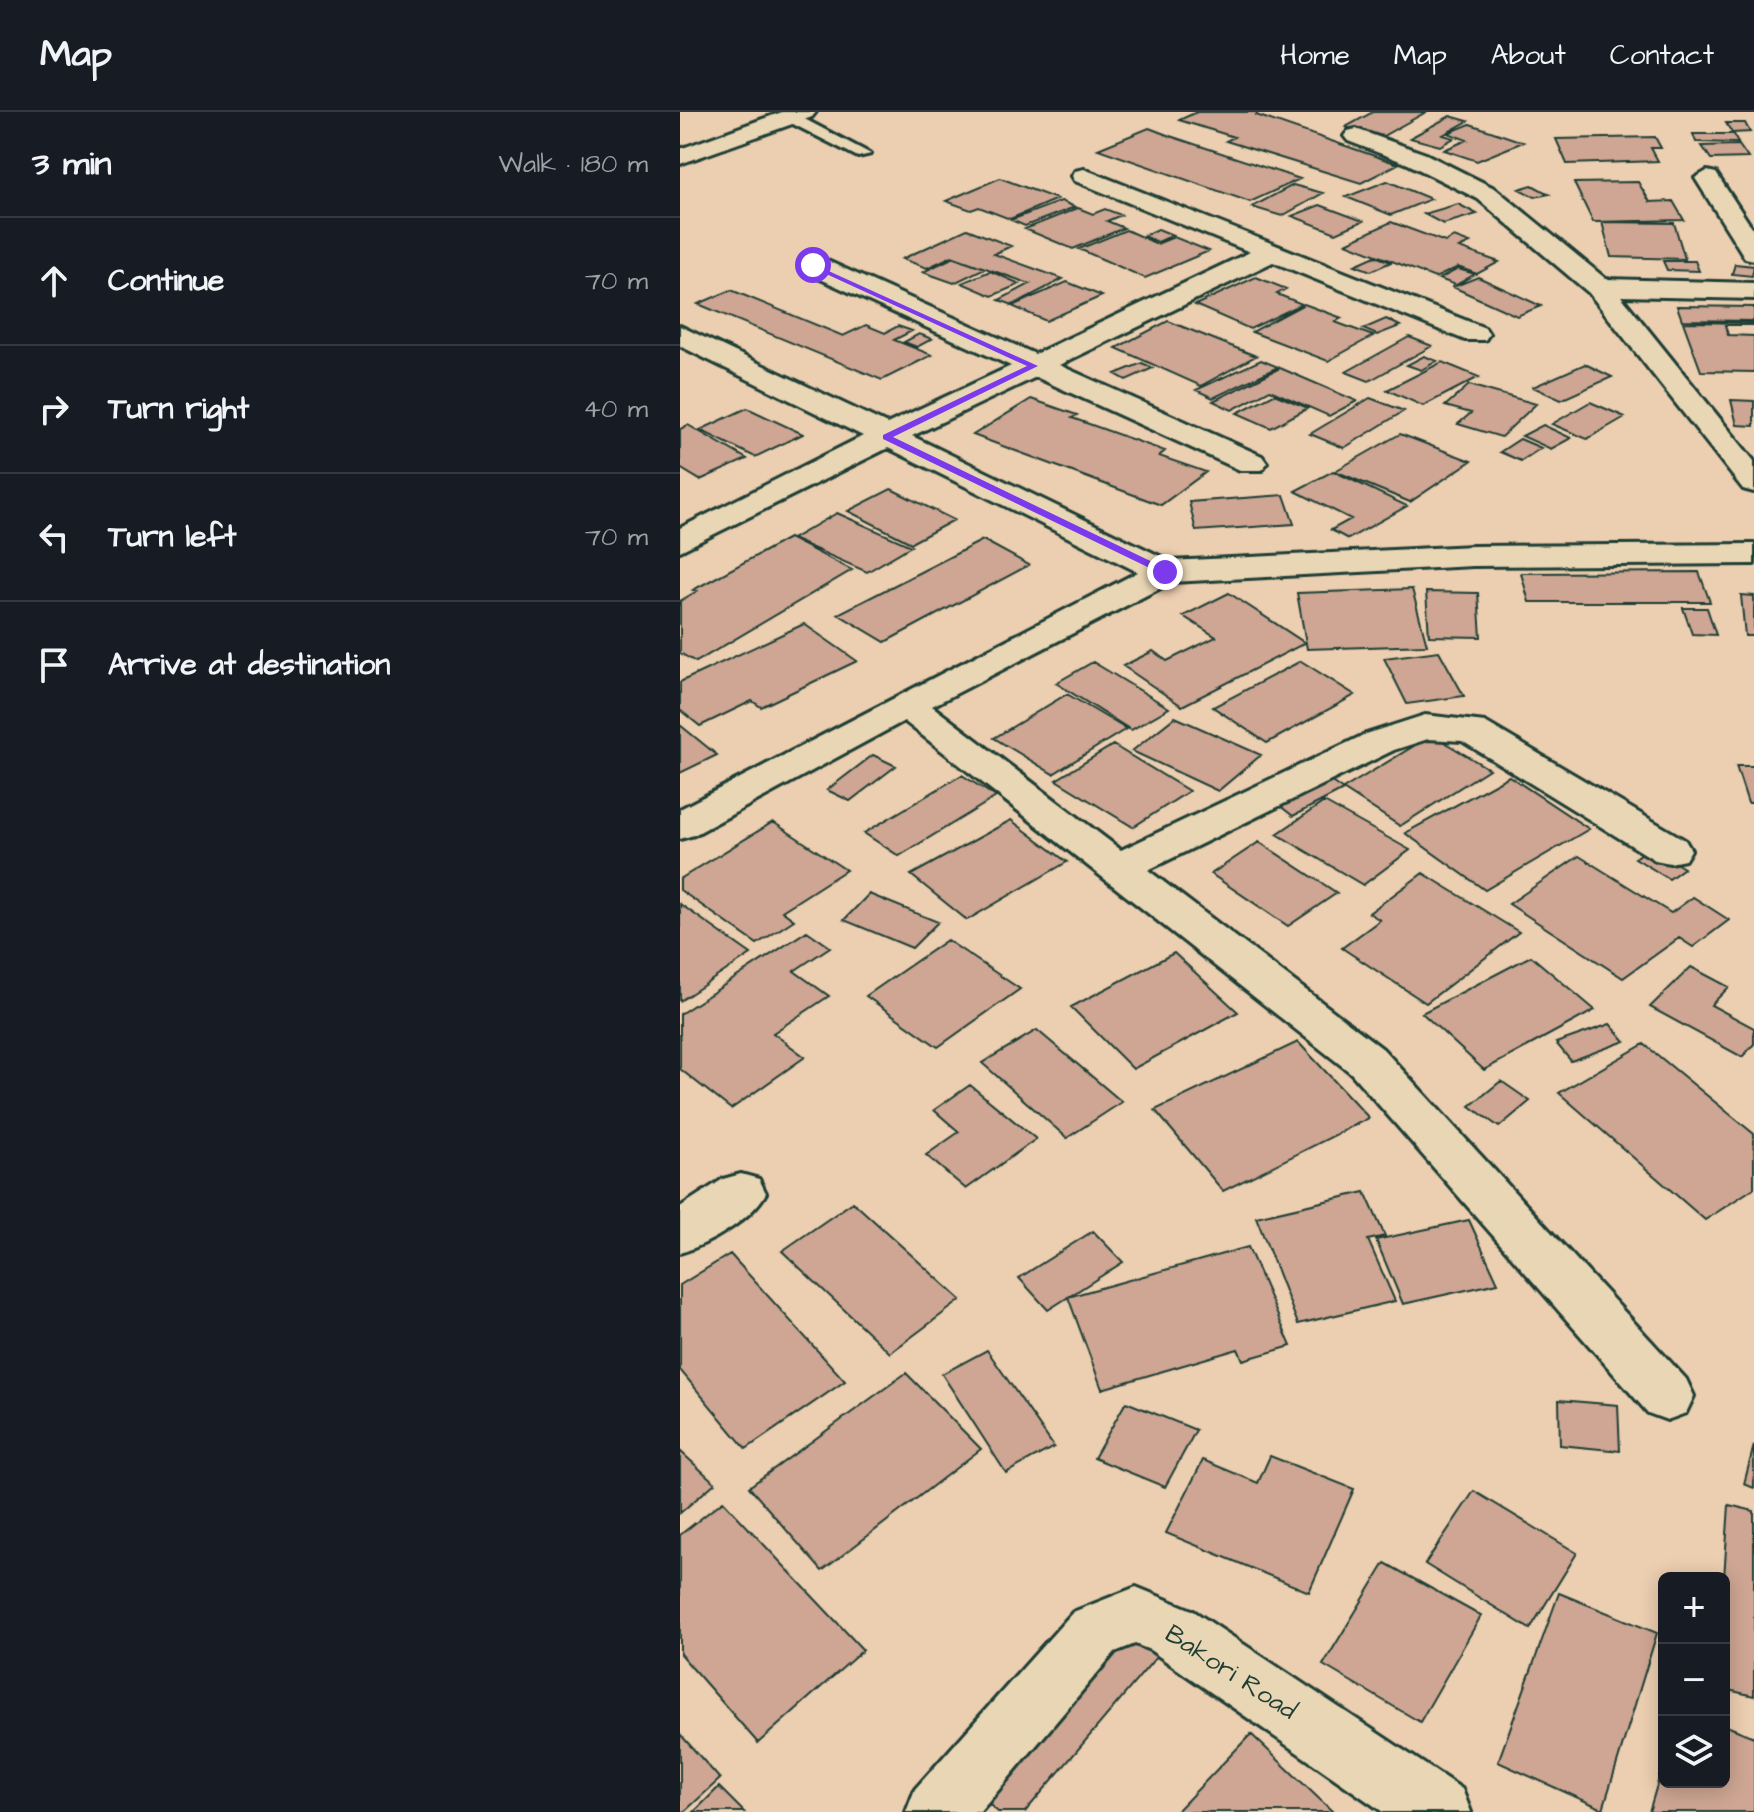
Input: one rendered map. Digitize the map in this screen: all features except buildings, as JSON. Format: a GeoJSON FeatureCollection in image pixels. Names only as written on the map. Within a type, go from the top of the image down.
{"type":"FeatureCollection","features":[{"type":"Feature","properties":{"kind":"street"},"geometry":{"type":"LineString","coordinates":[[680,157],[797,114]]}},
{"type":"Feature","properties":{"kind":"street"},"geometry":{"type":"LineString","coordinates":[[1356,136],[1417,159],[1487,194],[1599,287],[1754,482]]}},
{"type":"Feature","properties":{"kind":"street"},"geometry":{"type":"LineString","coordinates":[[1084,176],[1475,334]]}},
{"type":"Feature","properties":{"kind":"street"},"geometry":{"type":"LineString","coordinates":[[1707,178],[1754,252]]}},
{"type":"Feature","properties":{"kind":"street"},"geometry":{"type":"LineString","coordinates":[[680,541],[886,437],[1272,252]]}},
{"type":"Feature","properties":{"kind":"street"},"geometry":{"type":"LineString","coordinates":[[813,265],[1251,463]]}},
{"type":"Feature","properties":{"kind":"street"},"geometry":{"type":"LineString","coordinates":[[1599,287],[1754,291]]}},
{"type":"Feature","properties":{"kind":"street"},"geometry":{"type":"LineString","coordinates":[[680,335],[1165,572]]}},
{"type":"Feature","properties":{"kind":"street"},"geometry":{"type":"LineString","coordinates":[[680,826],[906,704],[1165,572],[1473,556],[1754,554]]}},
{"type":"Feature","properties":{"kind":"street"},"geometry":{"type":"LineString","coordinates":[[906,704],[1367,1061],[1667,1396]]}},
{"type":"Feature","properties":{"kind":"street"},"geometry":{"type":"LineString","coordinates":[[1118,868],[1380,742],[1425,727],[1471,730],[1670,850]]}},
{"type":"Feature","properties":{"kind":"street"},"geometry":{"type":"LineString","coordinates":[[680,1233],[741,1193]]}},
{"type":"Feature","properties":{"kind":"street","name":"Bakori Road"},"geometry":{"type":"LineString","coordinates":[[938,1812],[1094,1632],[1136,1615],[1171,1630],[1439,1812]]}},
{"type":"Feature","properties":{"kind":"lane"},"geometry":{"type":"LineString","coordinates":[[797,114],[863,154]]}},
{"type":"Feature","properties":{"kind":"route"},"geometry":{"type":"LineString","coordinates":[[813,265],[1034,366],[886,437],[1165,572]]}}]}
